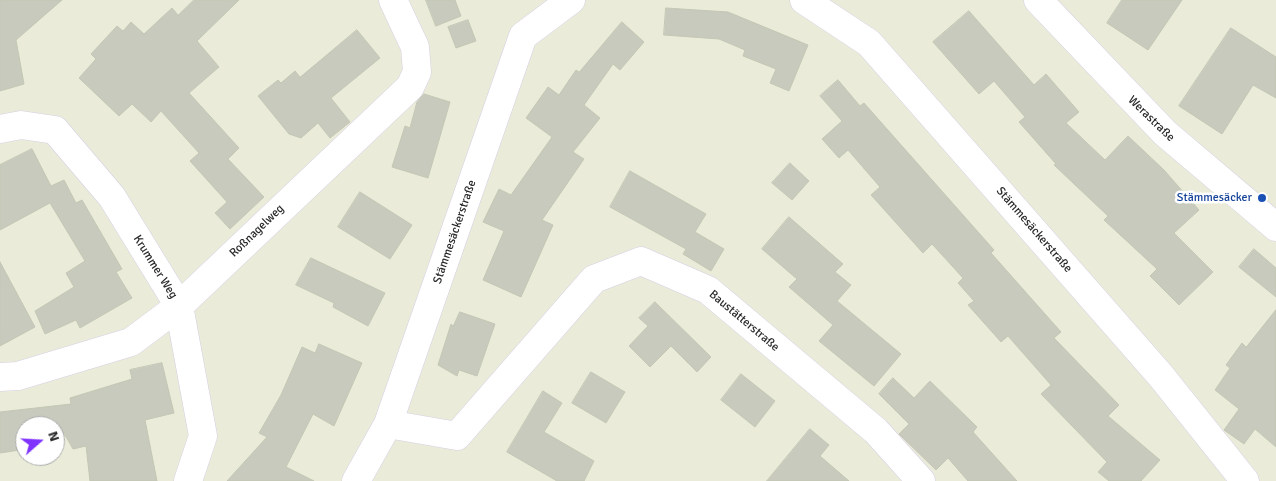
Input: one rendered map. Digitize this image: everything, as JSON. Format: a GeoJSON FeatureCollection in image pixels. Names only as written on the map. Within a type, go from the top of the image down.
{"type":"FeatureCollection","features":[{"type":"Feature","properties":{"kind":"street","name":"Roßnagelweg"},"geometry":{"type":"LineString","coordinates":[[0,377],[18,376],[131,342],[179,306],[410,87],[417,72],[415,47],[392,0]]}},
{"type":"Feature","properties":{"kind":"street","name":"Stämmesäckerstraße"},"geometry":{"type":"LineString","coordinates":[[356,481],[388,424],[523,36],[571,0]]}},
{"type":"Feature","properties":{"kind":"street","name":"Stämmesäckerstraße"},"geometry":{"type":"LineString","coordinates":[[804,0],[869,42],[1161,376],[1245,481]]}},
{"type":"Feature","properties":{"kind":"street","name":"Werastraße"},"geometry":{"type":"LineString","coordinates":[[1038,0],[1128,98],[1165,133],[1276,227]]}},
{"type":"Feature","properties":{"kind":"street","name":"Krummer Weg"},"geometry":{"type":"LineString","coordinates":[[0,129],[20,125],[55,130],[112,197],[179,306],[203,436],[188,481]]}},
{"type":"Feature","properties":{"kind":"street","name":"Baustätterstraße"},"geometry":{"type":"LineString","coordinates":[[388,424],[457,436],[594,279],[641,261],[708,290],[876,431],[920,481]]}},
{"type":"Feature","properties":{"kind":"building"},"geometry":{"type":"Polygon","coordinates":[[[0,0],[62,0],[16,40],[24,84],[0,91],[0,0]]]}},
{"type":"Feature","properties":{"kind":"building"},"geometry":{"type":"Polygon","coordinates":[[[194,0],[239,0],[197,41],[219,67],[189,93],[239,148],[228,159],[264,197],[230,229],[215,213],[227,202],[190,161],[199,153],[161,111],[151,122],[132,104],[119,116],[79,78],[96,59],[91,54],[117,26],[123,31],[131,22],[144,34],[172,8],[178,15],[194,0]]]}},
{"type":"Feature","properties":{"kind":"building"},"geometry":{"type":"Polygon","coordinates":[[[426,0],[455,0],[461,16],[436,26],[426,0]]]}},
{"type":"Feature","properties":{"kind":"building"},"geometry":{"type":"Polygon","coordinates":[[[1122,0],[1182,0],[1148,50],[1107,23],[1122,0]]]}},
{"type":"Feature","properties":{"kind":"building"},"geometry":{"type":"Polygon","coordinates":[[[666,8],[728,12],[808,45],[789,91],[770,83],[776,69],[743,56],[745,50],[719,39],[664,35],[666,8]]]}},
{"type":"Feature","properties":{"kind":"building"},"geometry":{"type":"Polygon","coordinates":[[[969,11],[1034,85],[1046,74],[1079,112],[1066,123],[1105,160],[1128,136],[1164,170],[1199,210],[1174,233],[1213,272],[1179,305],[1150,276],[1157,269],[1104,220],[1108,216],[1054,165],[1056,164],[1019,122],[1025,117],[994,81],[979,94],[933,42],[969,11]]]}},
{"type":"Feature","properties":{"kind":"building"},"geometry":{"type":"Polygon","coordinates":[[[468,20],[476,41],[456,48],[448,27],[468,20]]]}},
{"type":"Feature","properties":{"kind":"building"},"geometry":{"type":"Polygon","coordinates":[[[622,22],[644,42],[620,70],[613,64],[584,105],[600,118],[573,152],[584,159],[542,220],[553,225],[521,297],[483,280],[504,231],[483,222],[499,189],[511,195],[552,137],[526,118],[548,87],[559,95],[576,70],[579,72],[622,22]]]}},
{"type":"Feature","properties":{"kind":"building"},"geometry":{"type":"Polygon","coordinates":[[[1231,28],[1276,57],[1276,98],[1253,85],[1222,134],[1179,106],[1231,28]]]}},
{"type":"Feature","properties":{"kind":"building"},"geometry":{"type":"Polygon","coordinates":[[[357,30],[380,58],[331,98],[350,122],[330,138],[318,123],[301,138],[289,134],[258,96],[278,80],[281,83],[295,71],[300,77],[357,30]]]}},
{"type":"Feature","properties":{"kind":"building"},"geometry":{"type":"Polygon","coordinates":[[[838,80],[860,106],[864,103],[994,250],[991,253],[1061,332],[1054,338],[1119,405],[1108,416],[1160,460],[1141,481],[1109,481],[1098,472],[1107,462],[1041,394],[1051,385],[1008,336],[1001,342],[968,305],[974,301],[958,283],[963,278],[932,244],[923,253],[871,195],[880,187],[848,150],[839,158],[822,139],[842,121],[820,96],[838,80]]]}},
{"type":"Feature","properties":{"kind":"building"},"geometry":{"type":"Polygon","coordinates":[[[424,94],[450,102],[428,178],[392,167],[405,126],[410,128],[417,102],[424,94]]]}},
{"type":"Feature","properties":{"kind":"building"},"geometry":{"type":"Polygon","coordinates":[[[32,149],[51,186],[64,180],[76,203],[82,200],[122,269],[116,272],[132,298],[80,328],[76,320],[45,334],[35,311],[74,287],[66,273],[85,261],[50,203],[0,230],[0,165],[32,149]]]}},
{"type":"Feature","properties":{"kind":"building"},"geometry":{"type":"Polygon","coordinates":[[[790,163],[809,181],[792,200],[772,183],[790,163]]]}},
{"type":"Feature","properties":{"kind":"building"},"geometry":{"type":"Polygon","coordinates":[[[630,171],[706,214],[695,232],[724,249],[711,271],[683,254],[686,249],[610,207],[630,171]]]}},
{"type":"Feature","properties":{"kind":"building"},"geometry":{"type":"Polygon","coordinates":[[[360,192],[412,225],[390,259],[338,227],[360,192]]]}},
{"type":"Feature","properties":{"kind":"building"},"geometry":{"type":"Polygon","coordinates":[[[789,217],[843,264],[835,272],[851,285],[837,301],[901,354],[874,386],[819,341],[833,325],[789,287],[797,279],[762,249],[789,217]]]}},
{"type":"Feature","properties":{"kind":"building"},"geometry":{"type":"Polygon","coordinates":[[[1254,249],[1276,268],[1276,297],[1239,267],[1254,249]]]}},
{"type":"Feature","properties":{"kind":"building"},"geometry":{"type":"Polygon","coordinates":[[[311,258],[385,293],[368,326],[333,307],[334,303],[296,285],[311,258]]]}},
{"type":"Feature","properties":{"kind":"building"},"geometry":{"type":"Polygon","coordinates":[[[0,262],[35,327],[0,346],[0,262]]]}},
{"type":"Feature","properties":{"kind":"building"},"geometry":{"type":"Polygon","coordinates":[[[655,302],[711,357],[697,372],[671,346],[650,367],[629,346],[648,326],[639,318],[655,302]]]}},
{"type":"Feature","properties":{"kind":"building"},"geometry":{"type":"Polygon","coordinates":[[[1276,310],[1276,447],[1255,429],[1244,444],[1224,430],[1239,409],[1215,390],[1230,368],[1226,365],[1242,343],[1246,347],[1276,310]]]}},
{"type":"Feature","properties":{"kind":"building"},"geometry":{"type":"Polygon","coordinates":[[[460,312],[495,324],[477,376],[459,370],[457,376],[438,365],[451,324],[453,326],[460,312]]]}},
{"type":"Feature","properties":{"kind":"building"},"geometry":{"type":"Polygon","coordinates":[[[319,344],[362,363],[334,426],[313,414],[286,467],[314,481],[227,481],[267,437],[259,433],[281,395],[302,347],[315,353],[319,344]]]}},
{"type":"Feature","properties":{"kind":"building"},"geometry":{"type":"Polygon","coordinates":[[[162,363],[174,413],[145,420],[157,481],[90,481],[86,446],[73,449],[65,435],[65,416],[15,416],[15,451],[0,453],[0,412],[71,404],[70,398],[132,379],[130,370],[162,363]]]}},
{"type":"Feature","properties":{"kind":"building"},"geometry":{"type":"Polygon","coordinates":[[[591,372],[625,392],[606,423],[572,403],[591,372]]]}},
{"type":"Feature","properties":{"kind":"building"},"geometry":{"type":"Polygon","coordinates":[[[741,374],[775,401],[755,427],[721,400],[741,374]]]}},
{"type":"Feature","properties":{"kind":"building"},"geometry":{"type":"Polygon","coordinates":[[[893,378],[914,398],[930,381],[977,427],[973,432],[1017,481],[968,481],[948,458],[936,470],[899,434],[909,424],[879,394],[893,378]]]}},
{"type":"Feature","properties":{"kind":"building"},"geometry":{"type":"Polygon","coordinates":[[[543,391],[562,403],[544,432],[594,461],[584,481],[557,481],[507,452],[543,391]]]}},
{"type":"Feature","properties":{"kind":"building"},"geometry":{"type":"Polygon","coordinates":[[[810,429],[829,445],[820,456],[849,481],[767,481],[810,429]]]}},
{"type":"Feature","properties":{"kind":"place","name":"Stämmesäcker"},"geometry":{"type":"Point","coordinates":[1262,198]}}]}
